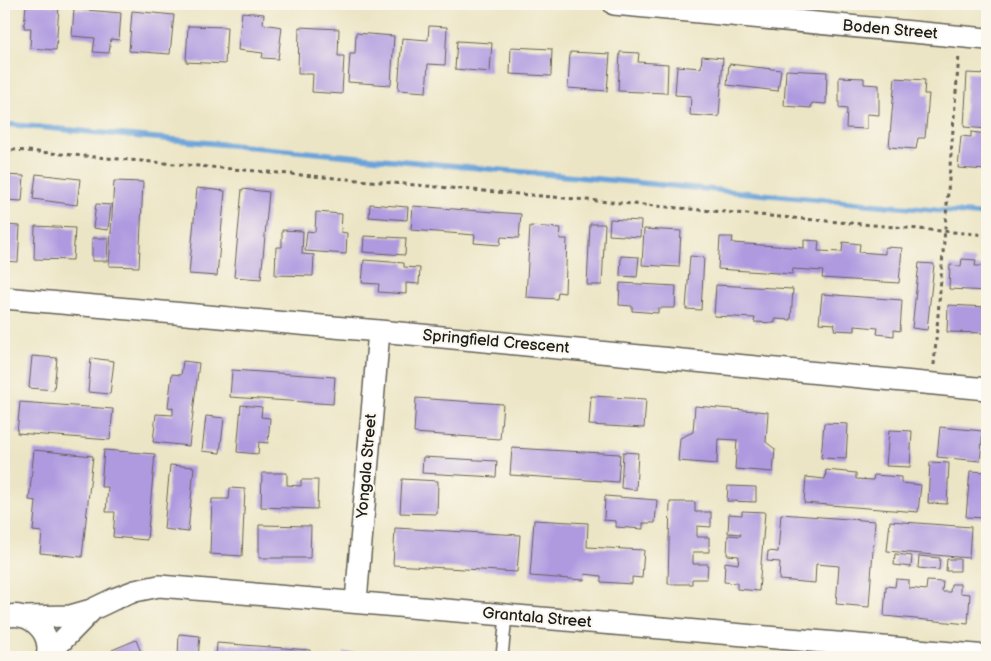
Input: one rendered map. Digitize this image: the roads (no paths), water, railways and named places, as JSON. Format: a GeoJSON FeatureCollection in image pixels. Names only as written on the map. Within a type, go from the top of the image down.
{"type":"FeatureCollection","features":[{"type":"Feature","properties":{"kind":"street","name":"Boden Street"},"geometry":{"type":"LineString","coordinates":[[614,4],[987,40]]}},
{"type":"Feature","properties":{"kind":"street","name":"Springfield Crescent"},"geometry":{"type":"LineString","coordinates":[[4,298],[379,331],[987,389]]}},
{"type":"Feature","properties":{"kind":"street","name":"Yongala Street"},"geometry":{"type":"LineString","coordinates":[[356,601],[379,331]]}},
{"type":"Feature","properties":{"kind":"street","name":"Grantala Street"},"geometry":{"type":"LineString","coordinates":[[17,617],[70,616],[91,610],[114,599],[159,586],[356,601],[987,656]]}},
{"type":"Feature","properties":{"kind":"street"},"geometry":{"type":"LineString","coordinates":[[4,597],[17,617],[36,622],[43,630],[47,640],[47,656]]}},
{"type":"Feature","properties":{"kind":"street","name":"Grantala Street"},"geometry":{"type":"LineString","coordinates":[[47,656],[91,610]]}},
{"type":"Feature","properties":{"kind":"lane"},"geometry":{"type":"LineString","coordinates":[[502,657],[506,615]]}},
{"type":"Feature","properties":{"kind":"waterway"},"geometry":{"type":"LineString","coordinates":[[4,124],[987,215]]}}]}
